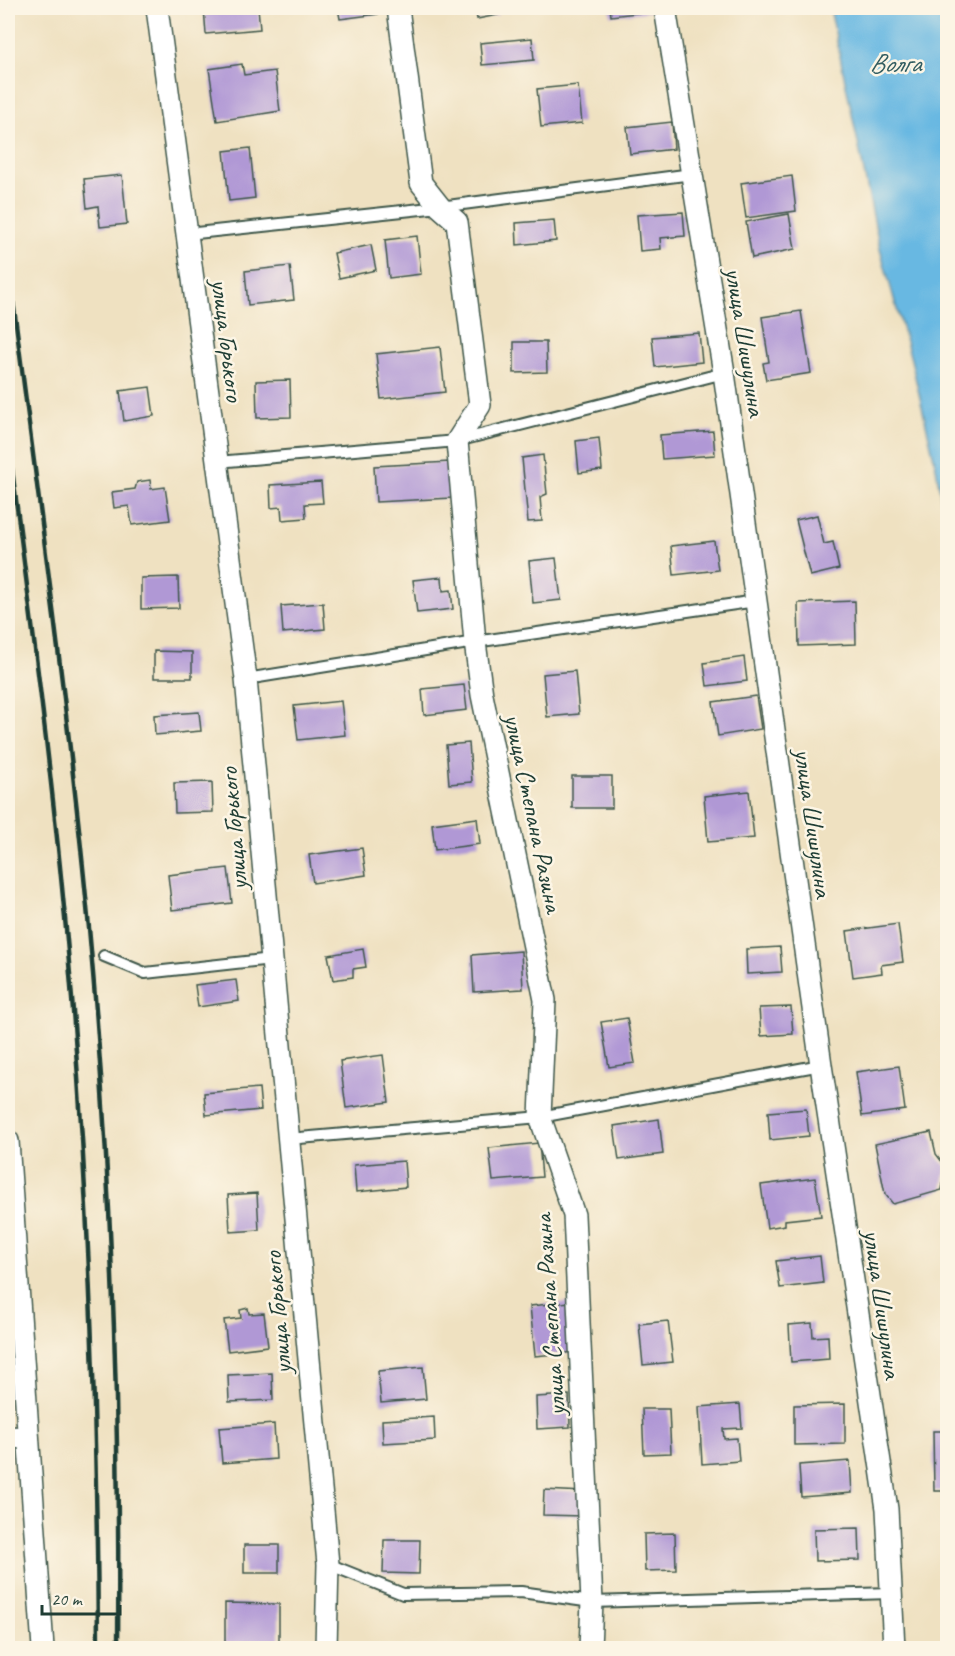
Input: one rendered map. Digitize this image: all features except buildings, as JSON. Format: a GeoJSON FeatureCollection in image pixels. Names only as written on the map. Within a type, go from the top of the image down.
{"type":"FeatureCollection","features":[{"type":"Feature","properties":{"kind":"street","name":"улица Горького"},"geometry":{"type":"LineString","coordinates":[[157,8],[246,679],[328,1564],[326,1648]]}},
{"type":"Feature","properties":{"kind":"street"},"geometry":{"type":"LineString","coordinates":[[398,8],[421,183],[440,207],[457,222],[480,405],[457,441]]}},
{"type":"Feature","properties":{"kind":"street","name":"улица Шишулина"},"geometry":{"type":"LineString","coordinates":[[665,8],[724,373],[820,1065],[886,1509],[894,1648]]}},
{"type":"Feature","properties":{"kind":"street","name":"улица Степана Разина"},"geometry":{"type":"LineString","coordinates":[[457,441],[482,695],[545,1000],[540,1117],[574,1215],[592,1602],[590,1648]]}},
{"type":"Feature","properties":{"kind":"street"},"geometry":{"type":"LineString","coordinates":[[8,1141],[18,1437],[43,1648]]}},
{"type":"Feature","properties":{"kind":"lane"},"geometry":{"type":"LineString","coordinates":[[187,234],[440,207],[692,174]]}},
{"type":"Feature","properties":{"kind":"lane"},"geometry":{"type":"LineString","coordinates":[[217,462],[457,441],[724,373]]}},
{"type":"Feature","properties":{"kind":"lane"},"geometry":{"type":"LineString","coordinates":[[246,679],[475,642],[756,602]]}},
{"type":"Feature","properties":{"kind":"lane"},"geometry":{"type":"LineString","coordinates":[[104,956],[145,973],[272,959]]}},
{"type":"Feature","properties":{"kind":"lane"},"geometry":{"type":"LineString","coordinates":[[288,1139],[540,1117],[820,1065]]}},
{"type":"Feature","properties":{"kind":"lane"},"geometry":{"type":"LineString","coordinates":[[328,1564],[403,1594],[521,1592],[592,1602],[891,1593]]}},
{"type":"Feature","properties":{"kind":"water","name":"Волга"},"geometry":{"type":"Polygon","coordinates":[[[830,8],[947,8],[947,535],[936,467],[911,359],[880,249],[830,8]]]}},
{"type":"Feature","properties":{"kind":"railway"},"geometry":{"type":"LineString","coordinates":[[8,261],[71,761],[97,1018],[116,1378],[118,1648]]}},
{"type":"Feature","properties":{"kind":"railway"},"geometry":{"type":"LineString","coordinates":[[8,438],[54,806],[74,1019],[90,1288],[96,1468],[98,1648]]}}]}
